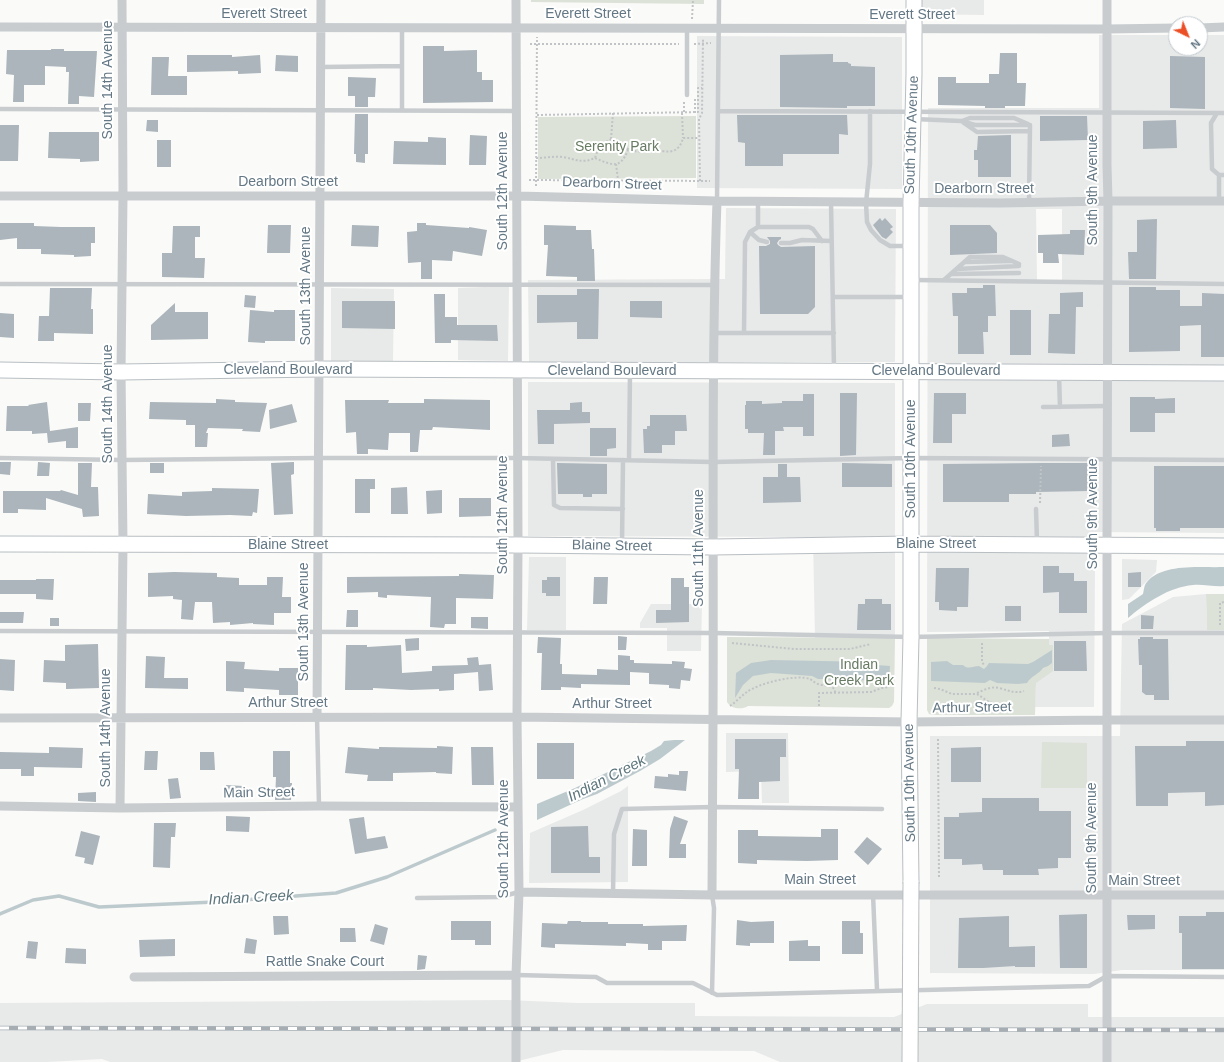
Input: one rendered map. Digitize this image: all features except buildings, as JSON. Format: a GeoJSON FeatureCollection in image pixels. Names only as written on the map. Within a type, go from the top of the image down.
{"type":"FeatureCollection","features":[{"type":"Feature","properties":{"kind":"main road","name":"South 10th Avenue"},"geometry":{"type":"LineString","coordinates":[[910,1062],[911,882],[909,722],[911,637],[911,203],[914,0]]}},
{"type":"Feature","properties":{"kind":"main road","name":"Cleveland Boulevard"},"geometry":{"type":"LineString","coordinates":[[0,370],[121,372],[319,369],[516,371],[1107,371],[1224,373]]}},
{"type":"Feature","properties":{"kind":"main road","name":"Blaine Street"},"geometry":{"type":"LineString","coordinates":[[0,544],[713,546],[911,544],[1224,546]]}},
{"type":"Feature","properties":{"kind":"street","name":"South 14th Avenue"},"geometry":{"type":"LineString","coordinates":[[120,808],[123,196],[122,0]]}},
{"type":"Feature","properties":{"kind":"street","name":"South 13th Avenue"},"geometry":{"type":"LineString","coordinates":[[317,717],[321,0]]}},
{"type":"Feature","properties":{"kind":"street","name":"South 12th Avenue"},"geometry":{"type":"LineString","coordinates":[[516,0],[516,371],[518,545],[518,892],[516,1062]]}},
{"type":"Feature","properties":{"kind":"street","name":"South 9th Avenue"},"geometry":{"type":"LineString","coordinates":[[1107,0],[1107,1062]]}},
{"type":"Feature","properties":{"kind":"street"},"geometry":{"type":"LineString","coordinates":[[1208,28],[1224,27]]}},
{"type":"Feature","properties":{"kind":"street","name":"Everett Street"},"geometry":{"type":"LineString","coordinates":[[0,28],[1168,28]]}},
{"type":"Feature","properties":{"kind":"street","name":"Dearborn Street"},"geometry":{"type":"LineString","coordinates":[[0,196],[517,196],[866,203],[1221,201]]}},
{"type":"Feature","properties":{"kind":"street","name":"South 11th Avenue"},"geometry":{"type":"LineString","coordinates":[[712,895],[713,371],[717,201]]}},
{"type":"Feature","properties":{"kind":"street","name":"Arthur Street"},"geometry":{"type":"LineString","coordinates":[[0,718],[120,719],[317,717],[713,719],[909,722],[1224,720]]}},
{"type":"Feature","properties":{"kind":"street","name":"Main Street"},"geometry":{"type":"LineString","coordinates":[[0,806],[120,808],[319,806],[518,807]]}},
{"type":"Feature","properties":{"kind":"street","name":"Main Street"},"geometry":{"type":"LineString","coordinates":[[518,892],[712,895],[1224,895]]}},
{"type":"Feature","properties":{"kind":"street","name":"Rattle Snake Court"},"geometry":{"type":"LineString","coordinates":[[134,977],[516,975]]}},
{"type":"Feature","properties":{"kind":"lane"},"geometry":{"type":"LineString","coordinates":[[717,201],[719,41],[718,0]]}},
{"type":"Feature","properties":{"kind":"lane"},"geometry":{"type":"LineString","coordinates":[[402,28],[402,110]]}},
{"type":"Feature","properties":{"kind":"lane"},"geometry":{"type":"LineString","coordinates":[[687,94],[687,44],[689,28]]}},
{"type":"Feature","properties":{"kind":"lane"},"geometry":{"type":"LineString","coordinates":[[321,67],[402,66]]}},
{"type":"Feature","properties":{"kind":"lane"},"geometry":{"type":"LineString","coordinates":[[0,109],[516,111]]}},
{"type":"Feature","properties":{"kind":"lane"},"geometry":{"type":"LineString","coordinates":[[718,111],[870,111],[961,121],[970,118],[1014,118],[1030,125],[1029,203]]}},
{"type":"Feature","properties":{"kind":"lane"},"geometry":{"type":"LineString","coordinates":[[870,111],[870,164],[866,203],[867,222],[871,230],[880,240],[890,246],[911,246]]}},
{"type":"Feature","properties":{"kind":"lane"},"geometry":{"type":"LineString","coordinates":[[1217,113],[1211,123],[1212,168],[1221,175],[1221,201]]}},
{"type":"Feature","properties":{"kind":"lane"},"geometry":{"type":"LineString","coordinates":[[913,115],[1224,113]]}},
{"type":"Feature","properties":{"kind":"lane"},"geometry":{"type":"LineString","coordinates":[[961,121],[977,132],[1030,131]]}},
{"type":"Feature","properties":{"kind":"lane"},"geometry":{"type":"LineString","coordinates":[[758,202],[758,227]]}},
{"type":"Feature","properties":{"kind":"lane"},"geometry":{"type":"LineString","coordinates":[[831,202],[834,298],[834,371]]}},
{"type":"Feature","properties":{"kind":"lane"},"geometry":{"type":"LineString","coordinates":[[744,333],[745,242],[750,232],[758,227],[809,227],[813,229],[822,241]]}},
{"type":"Feature","properties":{"kind":"lane"},"geometry":{"type":"LineString","coordinates":[[750,232],[759,240],[766,242]]}},
{"type":"Feature","properties":{"kind":"lane"},"geometry":{"type":"LineString","coordinates":[[781,243],[790,243],[802,240],[831,240]]}},
{"type":"Feature","properties":{"kind":"lane"},"geometry":{"type":"LineString","coordinates":[[944,280],[957,268],[965,262],[970,257],[1003,257],[1019,265],[957,268]]}},
{"type":"Feature","properties":{"kind":"lane"},"geometry":{"type":"LineString","coordinates":[[951,274],[1019,273]]}},
{"type":"Feature","properties":{"kind":"lane"},"geometry":{"type":"LineString","coordinates":[[911,280],[1108,284],[1224,284]]}},
{"type":"Feature","properties":{"kind":"lane"},"geometry":{"type":"LineString","coordinates":[[0,284],[714,285]]}},
{"type":"Feature","properties":{"kind":"lane"},"geometry":{"type":"LineString","coordinates":[[834,298],[911,297]]}},
{"type":"Feature","properties":{"kind":"lane"},"geometry":{"type":"LineString","coordinates":[[714,333],[834,333]]}},
{"type":"Feature","properties":{"kind":"lane"},"geometry":{"type":"LineString","coordinates":[[622,546],[630,371]]}},
{"type":"Feature","properties":{"kind":"lane"},"geometry":{"type":"LineString","coordinates":[[1059,371],[1060,407]]}},
{"type":"Feature","properties":{"kind":"lane"},"geometry":{"type":"LineString","coordinates":[[1042,407],[1107,406]]}},
{"type":"Feature","properties":{"kind":"lane"},"geometry":{"type":"LineString","coordinates":[[0,458],[122,460],[517,458],[713,462],[911,458],[1224,460]]}},
{"type":"Feature","properties":{"kind":"lane"},"geometry":{"type":"LineString","coordinates":[[553,459],[554,505],[560,508],[623,509]]}},
{"type":"Feature","properties":{"kind":"lane"},"geometry":{"type":"LineString","coordinates":[[1036,545],[1038,509]]}},
{"type":"Feature","properties":{"kind":"lane"},"geometry":{"type":"LineString","coordinates":[[0,631],[713,633],[911,637],[1107,633],[1222,633]]}},
{"type":"Feature","properties":{"kind":"lane"},"geometry":{"type":"LineString","coordinates":[[317,717],[319,806]]}},
{"type":"Feature","properties":{"kind":"lane"},"geometry":{"type":"LineString","coordinates":[[613,894],[614,834],[622,808],[712,807],[882,809]]}},
{"type":"Feature","properties":{"kind":"lane","name":"Main Street"},"geometry":{"type":"LineString","coordinates":[[417,898],[500,897],[518,892]]}},
{"type":"Feature","properties":{"kind":"lane"},"geometry":{"type":"LineString","coordinates":[[873,894],[877,990]]}},
{"type":"Feature","properties":{"kind":"lane"},"geometry":{"type":"LineString","coordinates":[[712,895],[714,908],[712,993]]}},
{"type":"Feature","properties":{"kind":"lane"},"geometry":{"type":"LineString","coordinates":[[516,975],[596,977],[607,983],[693,983],[717,995],[1088,986],[1107,976],[1224,977]]}},
{"type":"Feature","properties":{"kind":"path"},"geometry":{"type":"LineString","coordinates":[[689,28],[693,0]]}},
{"type":"Feature","properties":{"kind":"path"},"geometry":{"type":"LineString","coordinates":[[536,186],[537,36]]}},
{"type":"Feature","properties":{"kind":"path"},"geometry":{"type":"LineString","coordinates":[[700,181],[699,119],[702,113],[703,37]]}},
{"type":"Feature","properties":{"kind":"path"},"geometry":{"type":"LineString","coordinates":[[530,44],[710,44],[712,42],[719,41]]}},
{"type":"Feature","properties":{"kind":"path"},"geometry":{"type":"LineString","coordinates":[[695,84],[702,85]]}},
{"type":"Feature","properties":{"kind":"path"},"geometry":{"type":"LineString","coordinates":[[537,115],[698,112],[698,88],[702,88]]}},
{"type":"Feature","properties":{"kind":"path"},"geometry":{"type":"LineString","coordinates":[[595,158],[598,149],[604,142],[611,139],[620,143],[628,150],[646,152],[654,150],[670,152],[677,149],[683,138],[684,101]]}},
{"type":"Feature","properties":{"kind":"path"},"geometry":{"type":"LineString","coordinates":[[611,139],[613,113]]}},
{"type":"Feature","properties":{"kind":"path"},"geometry":{"type":"LineString","coordinates":[[683,138],[699,138]]}},
{"type":"Feature","properties":{"kind":"path"},"geometry":{"type":"LineString","coordinates":[[536,158],[564,157],[583,162],[595,158],[613,165],[620,163],[628,150]]}},
{"type":"Feature","properties":{"kind":"path"},"geometry":{"type":"LineString","coordinates":[[616,164],[618,180]]}},
{"type":"Feature","properties":{"kind":"path"},"geometry":{"type":"LineString","coordinates":[[529,180],[717,181]]}},
{"type":"Feature","properties":{"kind":"path"},"geometry":{"type":"LineString","coordinates":[[1038,509],[1041,458]]}},
{"type":"Feature","properties":{"kind":"path"},"geometry":{"type":"LineString","coordinates":[[1222,633],[1220,603],[1224,602]]}},
{"type":"Feature","properties":{"kind":"path"},"geometry":{"type":"LineString","coordinates":[[982,636],[982,662],[984,665]]}},
{"type":"Feature","properties":{"kind":"path"},"geometry":{"type":"LineString","coordinates":[[732,643],[802,649],[850,649],[874,644]]}},
{"type":"Feature","properties":{"kind":"path"},"geometry":{"type":"LineString","coordinates":[[730,706],[757,686],[789,678],[810,679],[817,684],[833,687],[836,690],[835,693]]}},
{"type":"Feature","properties":{"kind":"path"},"geometry":{"type":"LineString","coordinates":[[819,706],[819,693],[872,692],[889,687]]}},
{"type":"Feature","properties":{"kind":"path"},"geometry":{"type":"LineString","coordinates":[[934,688],[952,694],[977,694],[985,689],[994,688],[1018,693],[1024,691]]}},
{"type":"Feature","properties":{"kind":"path"},"geometry":{"type":"LineString","coordinates":[[977,694],[988,702],[1003,706],[1013,711]]}},
{"type":"Feature","properties":{"kind":"path"},"geometry":{"type":"LineString","coordinates":[[938,739],[939,878]]}},
{"type":"Feature","properties":{"kind":"shaded area"},"geometry":{"type":"Polygon","coordinates":[[[922,0],[984,0],[984,15],[922,14],[922,0]]]}},
{"type":"Feature","properties":{"kind":"shaded area"},"geometry":{"type":"Polygon","coordinates":[[[1099,35],[1168,35],[1168,56],[1208,56],[1208,35],[1224,35],[1224,533],[1098,532],[1095,570],[1094,707],[1035,707],[1036,683],[1053,645],[1049,645],[1049,631],[927,632],[928,108],[1099,108],[1099,35]],[[1036,209],[1037,281],[1062,281],[1062,209],[1036,209]]]}},
{"type":"Feature","properties":{"kind":"shaded area"},"geometry":{"type":"Polygon","coordinates":[[[697,36],[902,37],[902,189],[697,188],[697,36]]]}},
{"type":"Feature","properties":{"kind":"shaded area"},"geometry":{"type":"Polygon","coordinates":[[[726,208],[896,209],[895,362],[529,362],[528,280],[725,279],[726,208]]]}},
{"type":"Feature","properties":{"kind":"shaded area"},"geometry":{"type":"Polygon","coordinates":[[[509,286],[508,361],[458,360],[458,288],[509,286]]]}},
{"type":"Feature","properties":{"kind":"shaded area"},"geometry":{"type":"Polygon","coordinates":[[[331,288],[394,289],[393,361],[331,361],[331,288]]]}},
{"type":"Feature","properties":{"kind":"shaded area"},"geometry":{"type":"Polygon","coordinates":[[[528,382],[895,383],[895,638],[815,638],[813,537],[528,536],[528,382]]]}},
{"type":"Feature","properties":{"kind":"shaded area"},"geometry":{"type":"Polygon","coordinates":[[[529,557],[566,557],[566,630],[527,630],[529,557]]]}},
{"type":"Feature","properties":{"kind":"shaded area"},"geometry":{"type":"Polygon","coordinates":[[[1122,559],[1157,560],[1156,572],[1129,599],[1122,600],[1122,559]]]}},
{"type":"Feature","properties":{"kind":"shaded area"},"geometry":{"type":"Polygon","coordinates":[[[1206,594],[1207,630],[1224,630],[1224,970],[1122,970],[1094,974],[930,973],[930,736],[1120,736],[1122,624],[1173,597],[1206,594]]]}},
{"type":"Feature","properties":{"kind":"shaded area"},"geometry":{"type":"Polygon","coordinates":[[[651,604],[702,604],[701,651],[667,651],[667,628],[640,628],[640,623],[651,604]]]}},
{"type":"Feature","properties":{"kind":"shaded area"},"geometry":{"type":"Polygon","coordinates":[[[726,733],[788,733],[789,803],[762,803],[761,771],[726,772],[726,733]]]}},
{"type":"Feature","properties":{"kind":"shaded area"},"geometry":{"type":"Polygon","coordinates":[[[628,786],[628,882],[529,883],[530,833],[583,810],[628,786]]]}},
{"type":"Feature","properties":{"kind":"shaded area"},"geometry":{"type":"Polygon","coordinates":[[[507,1000],[577,1003],[695,1003],[695,1016],[894,1017],[927,1004],[1088,1004],[1088,1017],[1224,1017],[1224,1062],[780,1062],[754,1051],[563,1050],[514,1062],[110,1062],[102,1059],[47,1062],[0,1062],[0,1003],[507,1000]]]}},
{"type":"Feature","properties":{"kind":"green space"},"geometry":{"type":"Polygon","coordinates":[[[531,0],[704,0],[704,4],[531,2],[531,0]]]}},
{"type":"Feature","properties":{"kind":"green space","name":"Serenity Park"},"geometry":{"type":"Polygon","coordinates":[[[696,116],[696,178],[538,179],[538,117],[696,116]]]}},
{"type":"Feature","properties":{"kind":"green space"},"geometry":{"type":"Polygon","coordinates":[[[1206,594],[1224,594],[1224,630],[1207,630],[1206,594]]]}},
{"type":"Feature","properties":{"kind":"green space","name":"Indian Creek Park"},"geometry":{"type":"Polygon","coordinates":[[[727,637],[895,638],[894,702],[889,708],[748,706],[737,708],[731,706],[727,702],[727,637]]]}},
{"type":"Feature","properties":{"kind":"green space","name":"Indian Creek Park"},"geometry":{"type":"Polygon","coordinates":[[[927,638],[1049,639],[1049,645],[1053,645],[1053,671],[1036,683],[1035,715],[929,714],[927,710],[927,638]]]}},
{"type":"Feature","properties":{"kind":"green space"},"geometry":{"type":"Polygon","coordinates":[[[1042,742],[1087,743],[1087,788],[1041,788],[1042,742]]]}},
{"type":"Feature","properties":{"kind":"water"},"geometry":{"type":"Polygon","coordinates":[[[1224,567],[1224,586],[1193,585],[1175,589],[1150,601],[1128,618],[1128,604],[1143,594],[1146,583],[1154,576],[1172,569],[1224,567]]]}},
{"type":"Feature","properties":{"kind":"water"},"geometry":{"type":"Polygon","coordinates":[[[1052,650],[1052,663],[1043,668],[1027,683],[997,683],[990,680],[985,683],[931,681],[931,662],[947,661],[953,665],[963,665],[969,668],[979,666],[984,669],[989,663],[1028,664],[1052,650]]]}},
{"type":"Feature","properties":{"kind":"water"},"geometry":{"type":"Polygon","coordinates":[[[771,660],[874,662],[877,665],[890,666],[889,681],[818,679],[812,676],[771,673],[753,676],[743,685],[735,698],[736,673],[751,663],[771,660]]]}},
{"type":"Feature","properties":{"kind":"water"},"geometry":{"type":"Polygon","coordinates":[[[685,740],[660,759],[640,771],[597,794],[537,820],[537,804],[575,788],[651,751],[661,745],[664,741],[685,740]]]}},
{"type":"Feature","properties":{"kind":"waterway","name":"Indian Creek"},"geometry":{"type":"LineString","coordinates":[[0,914],[33,900],[59,896],[99,907],[215,902],[336,893],[387,877],[495,830]]}},
{"type":"Feature","properties":{"kind":"railway"},"geometry":{"type":"LineString","coordinates":[[0,1028],[1224,1030]]}}]}
